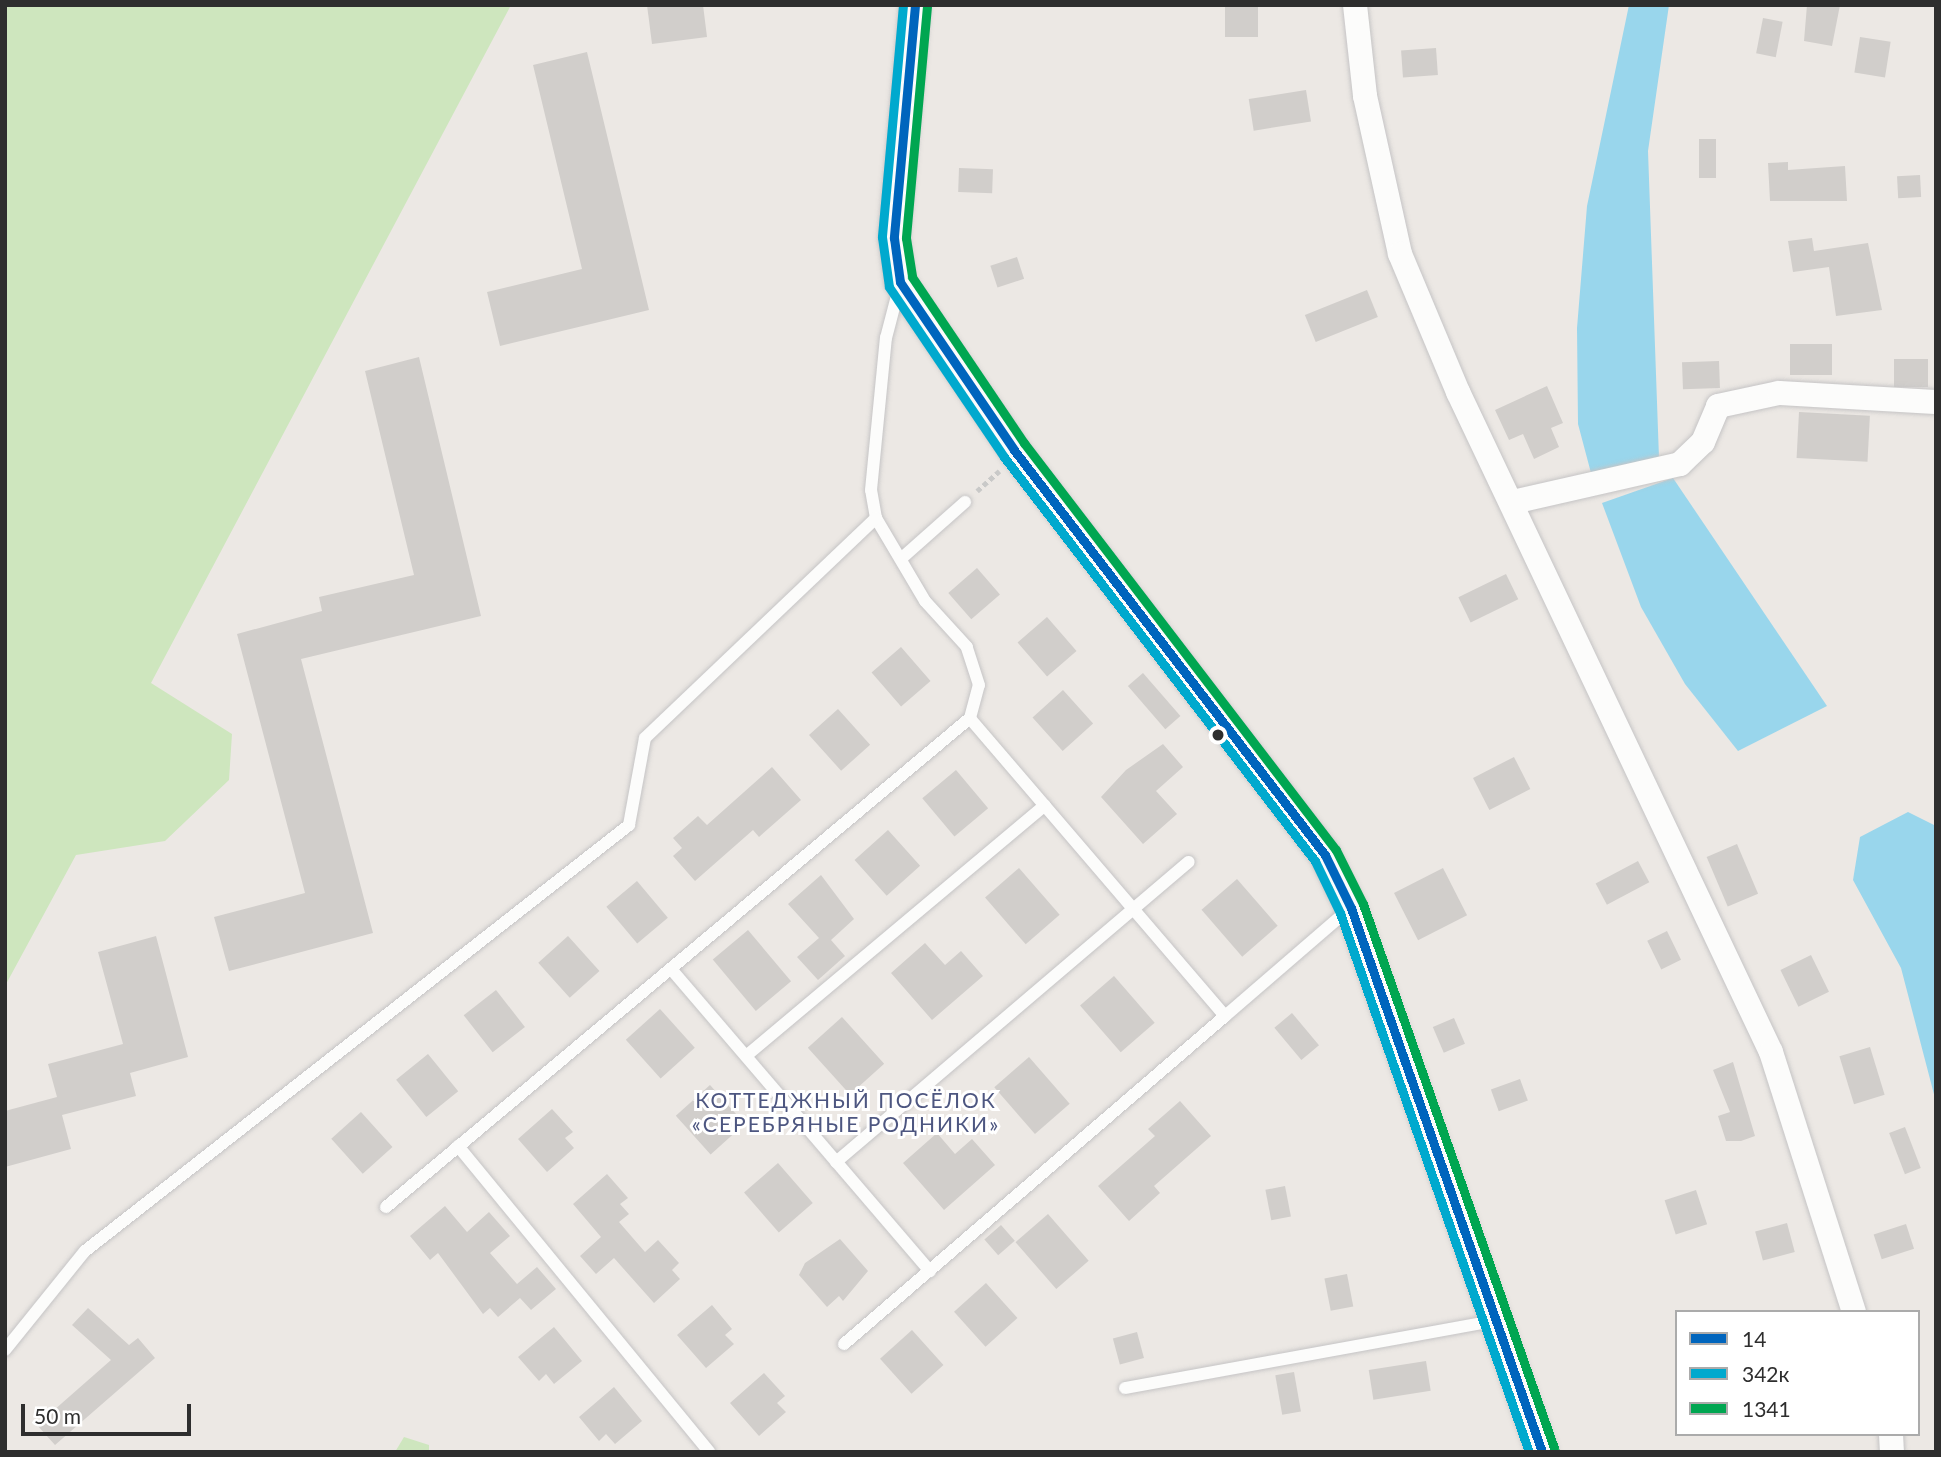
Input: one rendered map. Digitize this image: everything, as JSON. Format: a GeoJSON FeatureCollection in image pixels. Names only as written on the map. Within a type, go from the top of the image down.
{"type":"FeatureCollection","features":[{"type":"Feature","properties":{"kind":"street"},"geometry":{"type":"LineString","coordinates":[[915,5],[894,238],[900,282],[1013,450],[1325,855],[1351,908],[1542,1452]]}},
{"type":"Feature","properties":{"kind":"street"},"geometry":{"type":"LineString","coordinates":[[1354,5],[1366,96],[1400,254],[1771,1052],[1853,1310]]}},
{"type":"Feature","properties":{"kind":"street"},"geometry":{"type":"LineString","coordinates":[[1513,502],[1680,464],[1703,442],[1718,406],[1779,393],[1936,402]]}},
{"type":"Feature","properties":{"kind":"lane"},"geometry":{"type":"LineString","coordinates":[[386,1207],[970,718],[979,685],[967,647],[925,601],[902,557],[876,518],[871,490],[886,338],[900,282]]}},
{"type":"Feature","properties":{"kind":"lane"},"geometry":{"type":"LineString","coordinates":[[902,557],[965,502]]}},
{"type":"Feature","properties":{"kind":"lane"},"geometry":{"type":"LineString","coordinates":[[5,1350],[85,1251],[629,825],[645,738],[876,518]]}},
{"type":"Feature","properties":{"kind":"lane"},"geometry":{"type":"LineString","coordinates":[[970,718],[1225,1016]]}},
{"type":"Feature","properties":{"kind":"lane"},"geometry":{"type":"LineString","coordinates":[[746,1056],[1045,805]]}},
{"type":"Feature","properties":{"kind":"lane"},"geometry":{"type":"LineString","coordinates":[[836,1162],[1189,862]]}},
{"type":"Feature","properties":{"kind":"lane"},"geometry":{"type":"LineString","coordinates":[[844,1344],[1351,908]]}},
{"type":"Feature","properties":{"kind":"lane"},"geometry":{"type":"LineString","coordinates":[[671,969],[930,1270]]}},
{"type":"Feature","properties":{"kind":"lane"},"geometry":{"type":"LineString","coordinates":[[458,1146],[709,1452]]}},
{"type":"Feature","properties":{"kind":"lane"},"geometry":{"type":"LineString","coordinates":[[1125,1388],[1495,1321]]}},
{"type":"Feature","properties":{"kind":"path"},"geometry":{"type":"LineString","coordinates":[[965,502],[1013,450]]}},
{"type":"Feature","properties":{"kind":"green space"},"geometry":{"type":"Polygon","coordinates":[[[5,5],[511,5],[151,683],[232,734],[229,780],[165,841],[76,855],[5,986],[5,5]]]}},
{"type":"Feature","properties":{"kind":"green space"},"geometry":{"type":"Polygon","coordinates":[[[404,1437],[429,1445],[429,1452],[395,1452],[404,1437]]]}},
{"type":"Feature","properties":{"kind":"water"},"geometry":{"type":"Polygon","coordinates":[[[1629,5],[1669,5],[1648,151],[1659,458],[1591,473],[1578,424],[1577,328],[1587,206],[1629,5]]]}},
{"type":"Feature","properties":{"kind":"water"},"geometry":{"type":"Polygon","coordinates":[[[1673,478],[1827,706],[1738,751],[1685,684],[1641,607],[1602,503],[1673,478]]]}},
{"type":"Feature","properties":{"kind":"water"},"geometry":{"type":"Polygon","coordinates":[[[1908,812],[1936,826],[1936,1102],[1901,968],[1853,880],[1860,837],[1908,812]]]}},
{"type":"Feature","properties":{"kind":"building"},"geometry":{"type":"Polygon","coordinates":[[[647,5],[703,5],[707,37],[652,44],[647,5]]]}},
{"type":"Feature","properties":{"kind":"building"},"geometry":{"type":"Polygon","coordinates":[[[1225,5],[1258,5],[1258,37],[1225,37],[1225,5]]]}},
{"type":"Feature","properties":{"kind":"building"},"geometry":{"type":"Polygon","coordinates":[[[1807,5],[1840,5],[1832,46],[1804,41],[1807,5]]]}},
{"type":"Feature","properties":{"kind":"building"},"geometry":{"type":"Polygon","coordinates":[[[1763,18],[1783,22],[1776,57],[1756,53],[1763,18]]]}},
{"type":"Feature","properties":{"kind":"building"},"geometry":{"type":"Polygon","coordinates":[[[1860,37],[1891,42],[1885,77],[1854,73],[1860,37]]]}},
{"type":"Feature","properties":{"kind":"building"},"geometry":{"type":"Polygon","coordinates":[[[1436,48],[1438,75],[1403,77],[1401,50],[1436,48]]]}},
{"type":"Feature","properties":{"kind":"building"},"geometry":{"type":"Polygon","coordinates":[[[587,52],[649,310],[500,346],[487,292],[582,269],[533,65],[587,52]]]}},
{"type":"Feature","properties":{"kind":"building"},"geometry":{"type":"Polygon","coordinates":[[[1306,90],[1311,122],[1254,131],[1249,99],[1306,90]]]}},
{"type":"Feature","properties":{"kind":"building"},"geometry":{"type":"Polygon","coordinates":[[[1699,139],[1716,139],[1716,178],[1699,178],[1699,139]]]}},
{"type":"Feature","properties":{"kind":"building"},"geometry":{"type":"Polygon","coordinates":[[[1788,162],[1788,170],[1845,166],[1847,201],[1770,201],[1768,163],[1788,162]]]}},
{"type":"Feature","properties":{"kind":"building"},"geometry":{"type":"Polygon","coordinates":[[[959,168],[993,169],[992,193],[958,192],[959,168]]]}},
{"type":"Feature","properties":{"kind":"building"},"geometry":{"type":"Polygon","coordinates":[[[1920,175],[1921,197],[1898,198],[1897,176],[1920,175]]]}},
{"type":"Feature","properties":{"kind":"building"},"geometry":{"type":"Polygon","coordinates":[[[1812,238],[1814,251],[1868,243],[1882,310],[1836,316],[1829,267],[1793,272],[1788,241],[1812,238]]]}},
{"type":"Feature","properties":{"kind":"building"},"geometry":{"type":"Polygon","coordinates":[[[1017,257],[1024,279],[997,288],[990,266],[1017,257]]]}},
{"type":"Feature","properties":{"kind":"building"},"geometry":{"type":"Polygon","coordinates":[[[1367,290],[1378,317],[1316,342],[1305,315],[1367,290]]]}},
{"type":"Feature","properties":{"kind":"building"},"geometry":{"type":"Polygon","coordinates":[[[1790,344],[1832,344],[1832,375],[1790,375],[1790,344]]]}},
{"type":"Feature","properties":{"kind":"building"},"geometry":{"type":"Polygon","coordinates":[[[419,357],[481,616],[301,659],[373,933],[229,971],[214,917],[305,893],[237,634],[322,611],[319,597],[414,575],[365,371],[419,357]]]}},
{"type":"Feature","properties":{"kind":"building"},"geometry":{"type":"Polygon","coordinates":[[[1894,359],[1928,359],[1928,387],[1894,387],[1894,359]]]}},
{"type":"Feature","properties":{"kind":"building"},"geometry":{"type":"Polygon","coordinates":[[[1719,361],[1720,388],[1683,389],[1682,362],[1719,361]]]}},
{"type":"Feature","properties":{"kind":"building"},"geometry":{"type":"Polygon","coordinates":[[[1547,386],[1563,423],[1551,428],[1559,447],[1534,459],[1523,434],[1509,440],[1495,410],[1547,386]]]}},
{"type":"Feature","properties":{"kind":"building"},"geometry":{"type":"Polygon","coordinates":[[[1799,412],[1870,416],[1867,462],[1797,458],[1799,412]]]}},
{"type":"Feature","properties":{"kind":"building"},"geometry":{"type":"Polygon","coordinates":[[[977,568],[1000,594],[971,619],[948,593],[977,568]]]}},
{"type":"Feature","properties":{"kind":"building"},"geometry":{"type":"Polygon","coordinates":[[[1506,574],[1518,599],[1471,622],[1458,597],[1506,574]]]}},
{"type":"Feature","properties":{"kind":"building"},"geometry":{"type":"Polygon","coordinates":[[[1047,617],[1077,651],[1047,677],[1018,643],[1047,617]]]}},
{"type":"Feature","properties":{"kind":"building"},"geometry":{"type":"Polygon","coordinates":[[[901,647],[931,681],[901,707],[872,673],[901,647]]]}},
{"type":"Feature","properties":{"kind":"building"},"geometry":{"type":"Polygon","coordinates":[[[1143,673],[1180,716],[1165,729],[1128,686],[1143,673]]]}},
{"type":"Feature","properties":{"kind":"building"},"geometry":{"type":"Polygon","coordinates":[[[1063,690],[1093,723],[1063,751],[1033,717],[1063,690]]]}},
{"type":"Feature","properties":{"kind":"building"},"geometry":{"type":"Polygon","coordinates":[[[838,709],[870,745],[841,771],[809,735],[838,709]]]}},
{"type":"Feature","properties":{"kind":"building"},"geometry":{"type":"Polygon","coordinates":[[[1163,744],[1183,767],[1156,791],[1177,814],[1143,844],[1101,797],[1126,770],[1163,744]]]}},
{"type":"Feature","properties":{"kind":"building"},"geometry":{"type":"Polygon","coordinates":[[[1514,757],[1530,789],[1489,810],[1473,778],[1514,757]]]}},
{"type":"Feature","properties":{"kind":"building"},"geometry":{"type":"Polygon","coordinates":[[[772,767],[801,800],[759,837],[753,830],[695,881],[673,856],[682,848],[673,838],[698,816],[707,825],[772,767]]]}},
{"type":"Feature","properties":{"kind":"building"},"geometry":{"type":"Polygon","coordinates":[[[956,770],[988,808],[954,837],[922,798],[956,770]]]}},
{"type":"Feature","properties":{"kind":"building"},"geometry":{"type":"Polygon","coordinates":[[[888,830],[920,866],[887,896],[855,860],[888,830]]]}},
{"type":"Feature","properties":{"kind":"building"},"geometry":{"type":"Polygon","coordinates":[[[1737,844],[1758,894],[1728,907],[1707,857],[1737,844]]]}},
{"type":"Feature","properties":{"kind":"building"},"geometry":{"type":"Polygon","coordinates":[[[1638,861],[1649,882],[1607,905],[1596,884],[1638,861]]]}},
{"type":"Feature","properties":{"kind":"building"},"geometry":{"type":"Polygon","coordinates":[[[1019,868],[1060,915],[1026,944],[985,898],[1019,868]]]}},
{"type":"Feature","properties":{"kind":"building"},"geometry":{"type":"Polygon","coordinates":[[[1443,868],[1467,915],[1418,940],[1394,893],[1443,868]]]}},
{"type":"Feature","properties":{"kind":"building"},"geometry":{"type":"Polygon","coordinates":[[[821,875],[854,919],[831,940],[845,956],[818,980],[797,957],[819,938],[788,904],[821,875]]]}},
{"type":"Feature","properties":{"kind":"building"},"geometry":{"type":"Polygon","coordinates":[[[1237,879],[1278,926],[1242,957],[1202,910],[1237,879]]]}},
{"type":"Feature","properties":{"kind":"building"},"geometry":{"type":"Polygon","coordinates":[[[637,881],[668,918],[637,943],[606,907],[637,881]]]}},
{"type":"Feature","properties":{"kind":"building"},"geometry":{"type":"Polygon","coordinates":[[[748,930],[791,981],[756,1011],[713,960],[748,930]]]}},
{"type":"Feature","properties":{"kind":"building"},"geometry":{"type":"Polygon","coordinates":[[[1667,931],[1681,960],[1661,969],[1647,941],[1667,931]]]}},
{"type":"Feature","properties":{"kind":"building"},"geometry":{"type":"Polygon","coordinates":[[[156,936],[188,1057],[130,1073],[136,1096],[62,1115],[71,1149],[5,1167],[5,1111],[57,1097],[48,1064],[123,1044],[98,952],[156,936]]]}},
{"type":"Feature","properties":{"kind":"building"},"geometry":{"type":"Polygon","coordinates":[[[568,936],[599,971],[570,998],[538,963],[568,936]]]}},
{"type":"Feature","properties":{"kind":"building"},"geometry":{"type":"Polygon","coordinates":[[[925,943],[945,965],[961,951],[983,976],[932,1020],[891,973],[925,943]]]}},
{"type":"Feature","properties":{"kind":"building"},"geometry":{"type":"Polygon","coordinates":[[[1811,955],[1829,992],[1798,1007],[1780,970],[1811,955]]]}},
{"type":"Feature","properties":{"kind":"building"},"geometry":{"type":"Polygon","coordinates":[[[1114,976],[1155,1023],[1121,1052],[1080,1006],[1114,976]]]}},
{"type":"Feature","properties":{"kind":"building"},"geometry":{"type":"Polygon","coordinates":[[[496,990],[525,1027],[493,1052],[464,1015],[496,990]]]}},
{"type":"Feature","properties":{"kind":"building"},"geometry":{"type":"Polygon","coordinates":[[[660,1009],[695,1048],[661,1078],[626,1040],[660,1009]]]}},
{"type":"Feature","properties":{"kind":"building"},"geometry":{"type":"Polygon","coordinates":[[[1292,1013],[1319,1045],[1301,1060],[1274,1028],[1292,1013]]]}},
{"type":"Feature","properties":{"kind":"building"},"geometry":{"type":"Polygon","coordinates":[[[842,1017],[884,1064],[850,1095],[808,1048],[842,1017]]]}},
{"type":"Feature","properties":{"kind":"building"},"geometry":{"type":"Polygon","coordinates":[[[1454,1018],[1465,1044],[1444,1053],[1433,1027],[1454,1018]]]}},
{"type":"Feature","properties":{"kind":"building"},"geometry":{"type":"Polygon","coordinates":[[[1870,1047],[1885,1095],[1854,1104],[1839,1056],[1870,1047]]]}},
{"type":"Feature","properties":{"kind":"building"},"geometry":{"type":"Polygon","coordinates":[[[428,1054],[458,1091],[426,1117],[396,1080],[428,1054]]]}},
{"type":"Feature","properties":{"kind":"building"},"geometry":{"type":"Polygon","coordinates":[[[1029,1057],[1070,1104],[1035,1134],[994,1087],[1029,1057]]]}},
{"type":"Feature","properties":{"kind":"building"},"geometry":{"type":"Polygon","coordinates":[[[1733,1062],[1755,1136],[1741,1141],[1726,1141],[1718,1116],[1730,1112],[1713,1070],[1733,1062]]]}},
{"type":"Feature","properties":{"kind":"building"},"geometry":{"type":"Polygon","coordinates":[[[1520,1079],[1528,1101],[1499,1111],[1491,1090],[1520,1079]]]}},
{"type":"Feature","properties":{"kind":"building"},"geometry":{"type":"Polygon","coordinates":[[[710,1085],[745,1124],[711,1154],[676,1116],[710,1085]]]}},
{"type":"Feature","properties":{"kind":"building"},"geometry":{"type":"Polygon","coordinates":[[[1180,1101],[1211,1136],[1154,1186],[1160,1193],[1129,1221],[1098,1186],[1155,1136],[1148,1129],[1180,1101]]]}},
{"type":"Feature","properties":{"kind":"building"},"geometry":{"type":"Polygon","coordinates":[[[552,1109],[573,1132],[565,1138],[574,1148],[547,1172],[518,1139],[552,1109]]]}},
{"type":"Feature","properties":{"kind":"building"},"geometry":{"type":"Polygon","coordinates":[[[361,1112],[392,1147],[363,1174],[331,1139],[361,1112]]]}},
{"type":"Feature","properties":{"kind":"building"},"geometry":{"type":"Polygon","coordinates":[[[1905,1127],[1921,1168],[1905,1174],[1889,1133],[1905,1127]]]}},
{"type":"Feature","properties":{"kind":"building"},"geometry":{"type":"Polygon","coordinates":[[[937,1133],[955,1154],[972,1139],[995,1165],[944,1210],[903,1163],[937,1133]]]}},
{"type":"Feature","properties":{"kind":"building"},"geometry":{"type":"Polygon","coordinates":[[[778,1163],[813,1203],[779,1233],[744,1193],[778,1163]]]}},
{"type":"Feature","properties":{"kind":"building"},"geometry":{"type":"Polygon","coordinates":[[[607,1174],[628,1198],[620,1204],[629,1214],[619,1222],[645,1252],[658,1240],[679,1263],[672,1270],[680,1279],[654,1303],[614,1258],[596,1274],[580,1256],[601,1237],[573,1204],[607,1174]]]}},
{"type":"Feature","properties":{"kind":"building"},"geometry":{"type":"Polygon","coordinates":[[[1285,1186],[1291,1216],[1271,1220],[1265,1190],[1285,1186]]]}},
{"type":"Feature","properties":{"kind":"building"},"geometry":{"type":"Polygon","coordinates":[[[1696,1190],[1707,1224],[1676,1234],[1665,1200],[1696,1190]]]}},
{"type":"Feature","properties":{"kind":"building"},"geometry":{"type":"Polygon","coordinates":[[[445,1206],[467,1232],[489,1212],[510,1236],[490,1253],[517,1284],[537,1267],[556,1289],[531,1310],[520,1298],[498,1317],[490,1308],[483,1314],[438,1253],[430,1260],[410,1236],[445,1206]]]}},
{"type":"Feature","properties":{"kind":"building"},"geometry":{"type":"Polygon","coordinates":[[[1048,1214],[1089,1261],[1056,1289],[1016,1242],[1048,1214]]]}},
{"type":"Feature","properties":{"kind":"building"},"geometry":{"type":"Polygon","coordinates":[[[1787,1223],[1795,1252],[1763,1261],[1755,1232],[1787,1223]]]}},
{"type":"Feature","properties":{"kind":"building"},"geometry":{"type":"Polygon","coordinates":[[[1906,1224],[1914,1249],[1882,1259],[1874,1235],[1906,1224]]]}},
{"type":"Feature","properties":{"kind":"building"},"geometry":{"type":"Polygon","coordinates":[[[1001,1225],[1015,1241],[998,1255],[984,1239],[1001,1225]]]}},
{"type":"Feature","properties":{"kind":"building"},"geometry":{"type":"Polygon","coordinates":[[[840,1239],[868,1271],[843,1301],[839,1296],[827,1307],[799,1275],[805,1263],[840,1239]]]}},
{"type":"Feature","properties":{"kind":"building"},"geometry":{"type":"Polygon","coordinates":[[[1347,1274],[1353,1306],[1331,1311],[1324,1278],[1347,1274]]]}},
{"type":"Feature","properties":{"kind":"building"},"geometry":{"type":"Polygon","coordinates":[[[986,1283],[1017,1318],[985,1347],[954,1312],[986,1283]]]}},
{"type":"Feature","properties":{"kind":"building"},"geometry":{"type":"Polygon","coordinates":[[[712,1305],[732,1329],[725,1335],[734,1344],[706,1368],[677,1335],[712,1305]]]}},
{"type":"Feature","properties":{"kind":"building"},"geometry":{"type":"Polygon","coordinates":[[[88,1308],[129,1345],[138,1338],[155,1358],[55,1445],[37,1425],[111,1360],[72,1325],[88,1308]]]}},
{"type":"Feature","properties":{"kind":"building"},"geometry":{"type":"Polygon","coordinates":[[[554,1327],[582,1361],[554,1384],[546,1374],[539,1381],[518,1357],[554,1327]]]}},
{"type":"Feature","properties":{"kind":"building"},"geometry":{"type":"Polygon","coordinates":[[[912,1330],[943,1365],[911,1394],[880,1359],[912,1330]]]}},
{"type":"Feature","properties":{"kind":"building"},"geometry":{"type":"Polygon","coordinates":[[[1137,1332],[1144,1358],[1120,1365],[1113,1338],[1137,1332]]]}},
{"type":"Feature","properties":{"kind":"building"},"geometry":{"type":"Polygon","coordinates":[[[1426,1361],[1431,1391],[1373,1400],[1369,1370],[1426,1361]]]}},
{"type":"Feature","properties":{"kind":"building"},"geometry":{"type":"Polygon","coordinates":[[[1294,1372],[1301,1411],[1282,1415],[1275,1375],[1294,1372]]]}},
{"type":"Feature","properties":{"kind":"building"},"geometry":{"type":"Polygon","coordinates":[[[764,1373],[785,1396],[777,1403],[786,1412],[759,1436],[730,1403],[764,1373]]]}},
{"type":"Feature","properties":{"kind":"building"},"geometry":{"type":"Polygon","coordinates":[[[614,1387],[642,1421],[615,1444],[606,1434],[599,1441],[579,1417],[614,1387]]]}},
{"type":"Feature","properties":{"kind":"transit line","name":"342к"},"geometry":{"type":"LineString","coordinates":[[903,5],[882,237],[889,287],[1004,457],[1315,861],[1340,913],[1529,1452]]}},
{"type":"Feature","properties":{"kind":"transit line","name":"14"},"geometry":{"type":"LineString","coordinates":[[915,5],[894,238],[900,282],[1014,450],[1325,855],[1351,908],[1542,1452]]}},
{"type":"Feature","properties":{"kind":"transit line","name":"1341"},"geometry":{"type":"LineString","coordinates":[[927,6],[906,238],[912,277],[1024,443],[1336,850],[1363,904],[1554,1448]]}},
{"type":"Feature","properties":{"kind":"district","name":"КОТТЕДЖНЫЙ ПОСЁЛОК «СЕРЕБРЯНЫЕ РОДНИКИ»"},"geometry":{"type":"Point","coordinates":[846,1112]}}]}
